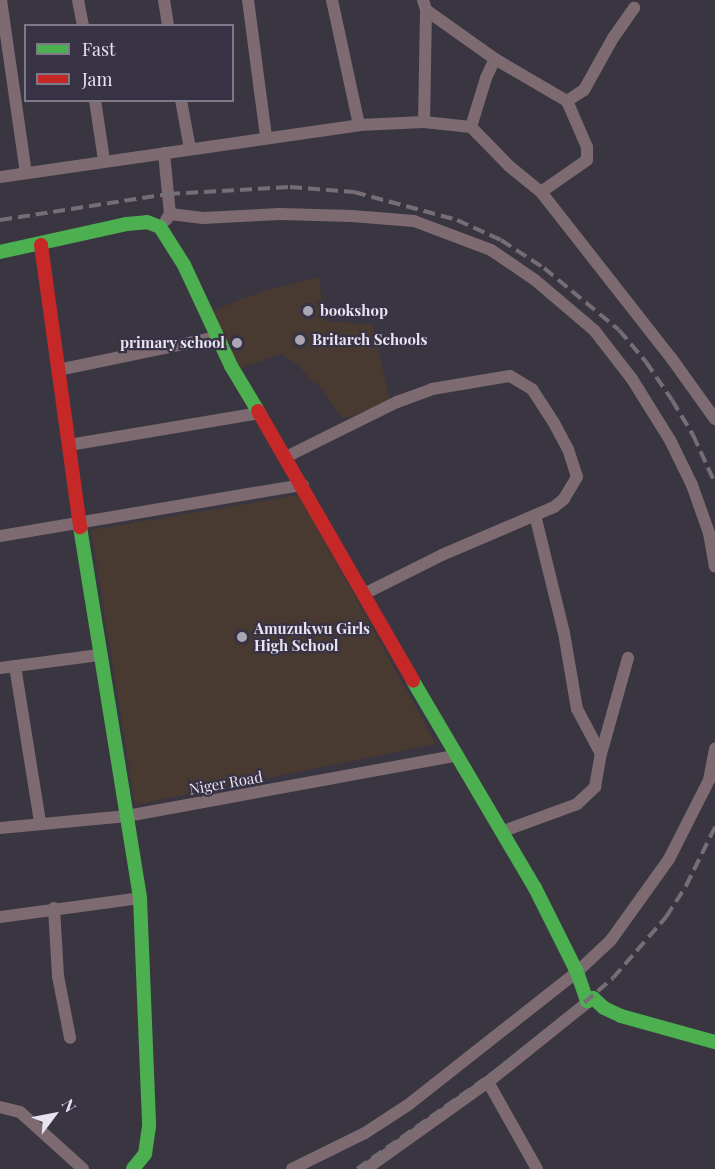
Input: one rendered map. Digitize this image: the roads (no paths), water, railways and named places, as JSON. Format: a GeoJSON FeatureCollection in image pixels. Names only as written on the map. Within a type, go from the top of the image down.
{"type":"FeatureCollection","features":[{"type":"Feature","properties":{"kind":"street"},"geometry":{"type":"LineString","coordinates":[[1,0],[26,173]]}},
{"type":"Feature","properties":{"kind":"street"},"geometry":{"type":"LineString","coordinates":[[78,0],[82,24]]}},
{"type":"Feature","properties":{"kind":"street"},"geometry":{"type":"LineString","coordinates":[[164,0],[168,24]]}},
{"type":"Feature","properties":{"kind":"street"},"geometry":{"type":"LineString","coordinates":[[248,0],[266,137]]}},
{"type":"Feature","properties":{"kind":"street"},"geometry":{"type":"LineString","coordinates":[[332,0],[359,125]]}},
{"type":"Feature","properties":{"kind":"street"},"geometry":{"type":"LineString","coordinates":[[424,5],[424,122]]}},
{"type":"Feature","properties":{"kind":"street"},"geometry":{"type":"LineString","coordinates":[[424,5],[495,59],[567,101],[588,147],[587,160],[540,192]]}},
{"type":"Feature","properties":{"kind":"street"},"geometry":{"type":"LineString","coordinates":[[567,101],[584,90],[613,38],[634,8]]}},
{"type":"Feature","properties":{"kind":"street"},"geometry":{"type":"LineString","coordinates":[[471,127],[486,78],[495,59]]}},
{"type":"Feature","properties":{"kind":"street"},"geometry":{"type":"LineString","coordinates":[[94,102],[104,160]]}},
{"type":"Feature","properties":{"kind":"street"},"geometry":{"type":"LineString","coordinates":[[181,102],[190,149]]}},
{"type":"Feature","properties":{"kind":"street"},"geometry":{"type":"LineString","coordinates":[[0,177],[104,160],[359,125],[424,122],[471,127],[509,166],[540,192],[672,359],[715,418]]}},
{"type":"Feature","properties":{"kind":"street"},"geometry":{"type":"LineString","coordinates":[[160,227],[170,214],[164,153]]}},
{"type":"Feature","properties":{"kind":"street"},"geometry":{"type":"LineString","coordinates":[[170,214],[203,218],[280,214],[352,216],[414,221],[491,250],[535,280],[594,330],[632,379],[670,440],[692,485],[709,533],[715,566]]}},
{"type":"Feature","properties":{"kind":"street"},"geometry":{"type":"LineString","coordinates":[[0,252],[41,245],[126,224],[147,222],[160,227],[184,265],[231,366],[303,485],[455,756],[535,888],[577,972],[586,1001],[593,998]]}},
{"type":"Feature","properties":{"kind":"street"},"geometry":{"type":"LineString","coordinates":[[41,245],[79,524],[140,898],[149,1126],[145,1154],[133,1169]]}},
{"type":"Feature","properties":{"kind":"street"},"geometry":{"type":"LineString","coordinates":[[58,370],[218,337]]}},
{"type":"Feature","properties":{"kind":"street"},"geometry":{"type":"LineString","coordinates":[[286,457],[397,402],[424,392],[510,376],[532,389],[554,423],[575,467],[577,477],[564,499],[535,515],[442,555],[364,594]]}},
{"type":"Feature","properties":{"kind":"street"},"geometry":{"type":"LineString","coordinates":[[69,445],[260,413]]}},
{"type":"Feature","properties":{"kind":"street"},"geometry":{"type":"LineString","coordinates":[[0,536],[303,485]]}},
{"type":"Feature","properties":{"kind":"street"},"geometry":{"type":"LineString","coordinates":[[535,515],[564,633],[577,709],[601,754]]}},
{"type":"Feature","properties":{"kind":"street"},"geometry":{"type":"LineString","coordinates":[[0,668],[99,655]]}},
{"type":"Feature","properties":{"kind":"street"},"geometry":{"type":"LineString","coordinates":[[501,832],[577,804],[595,787],[601,754],[628,658]]}},
{"type":"Feature","properties":{"kind":"street"},"geometry":{"type":"LineString","coordinates":[[15,666],[40,822]]}},
{"type":"Feature","properties":{"kind":"street"},"geometry":{"type":"LineString","coordinates":[[292,1169],[365,1133],[408,1105],[577,972],[611,940],[669,859],[708,780],[715,749]]}},
{"type":"Feature","properties":{"kind":"street","name":"Niger Road"},"geometry":{"type":"LineString","coordinates":[[0,828],[40,822],[127,816],[455,756]]}},
{"type":"Feature","properties":{"kind":"street"},"geometry":{"type":"LineString","coordinates":[[0,917],[140,898]]}},
{"type":"Feature","properties":{"kind":"street"},"geometry":{"type":"LineString","coordinates":[[54,908],[58,975],[70,1038]]}},
{"type":"Feature","properties":{"kind":"street"},"geometry":{"type":"LineString","coordinates":[[593,998],[604,1008],[621,1016],[715,1042]]}},
{"type":"Feature","properties":{"kind":"street"},"geometry":{"type":"LineString","coordinates":[[366,1169],[488,1082],[593,998]]}},
{"type":"Feature","properties":{"kind":"street"},"geometry":{"type":"LineString","coordinates":[[488,1082],[537,1169]]}},
{"type":"Feature","properties":{"kind":"street"},"geometry":{"type":"LineString","coordinates":[[0,1107],[20,1112],[83,1169]]}},
{"type":"Feature","properties":{"kind":"railway"},"geometry":{"type":"LineString","coordinates":[[0,220],[168,194],[290,187],[354,192],[457,220],[501,240],[544,268],[619,330],[646,362],[672,400],[693,435],[715,483]]}},
{"type":"Feature","properties":{"kind":"railway"},"geometry":{"type":"LineString","coordinates":[[357,1169],[543,1038],[613,978],[666,917],[686,886],[715,827]]}},
{"type":"Feature","properties":{"kind":"place","name":"bookshop"},"geometry":{"type":"Point","coordinates":[308,311]}},
{"type":"Feature","properties":{"kind":"place","name":"Britarch Schools"},"geometry":{"type":"Point","coordinates":[300,340]}},
{"type":"Feature","properties":{"kind":"place","name":"primary school"},"geometry":{"type":"Point","coordinates":[237,343]}},
{"type":"Feature","properties":{"kind":"place","name":"Amuzukwu Girls High School"},"geometry":{"type":"Point","coordinates":[242,637]}}]}
